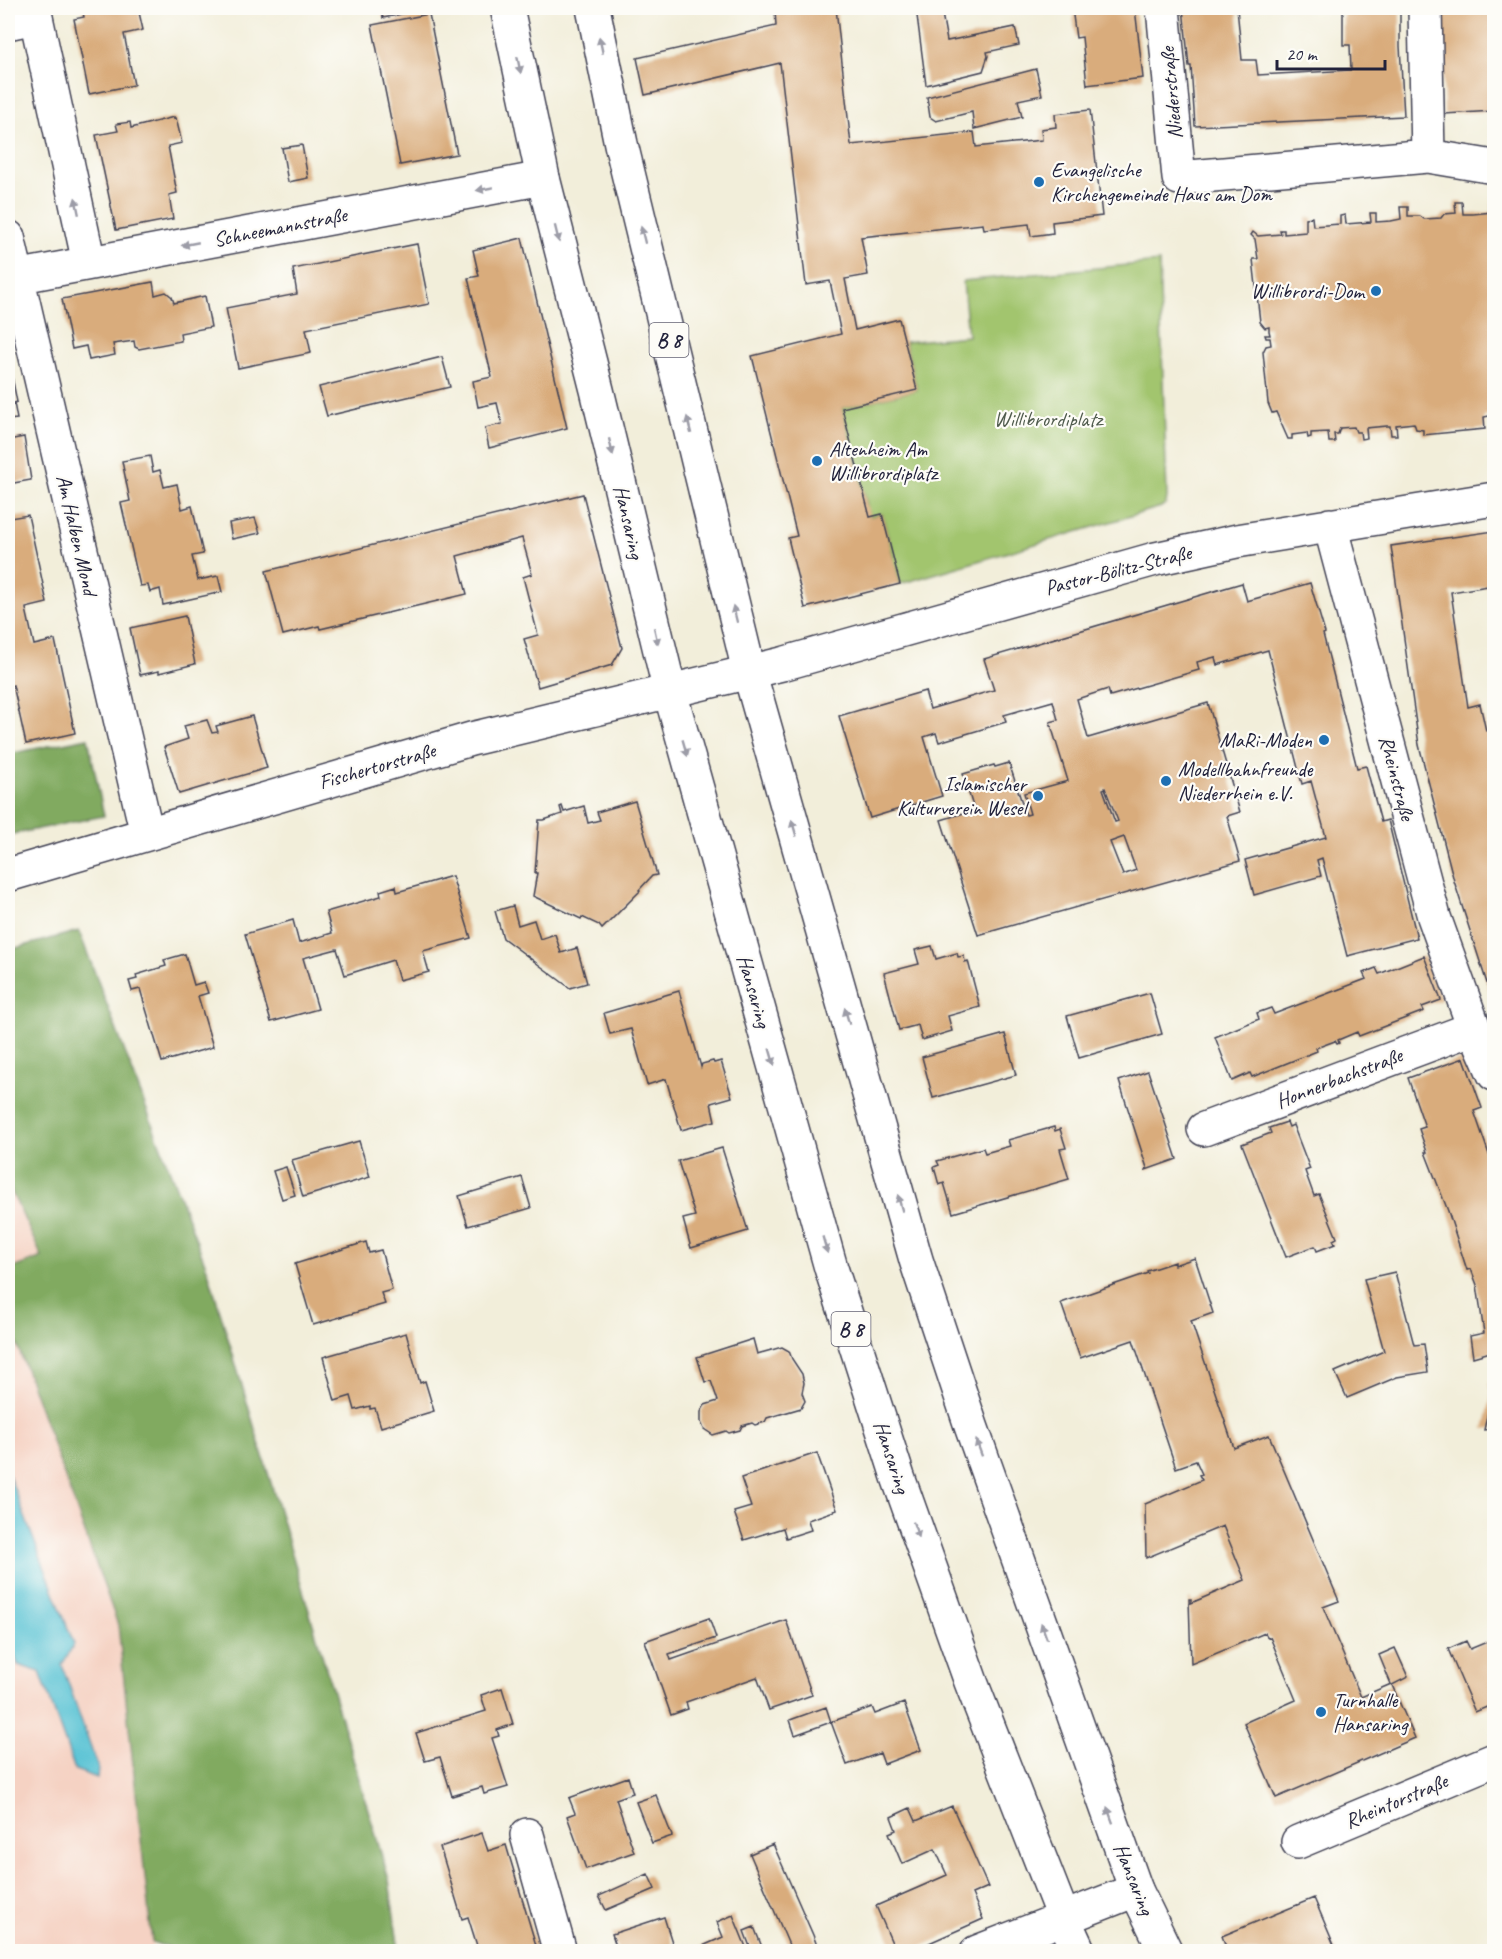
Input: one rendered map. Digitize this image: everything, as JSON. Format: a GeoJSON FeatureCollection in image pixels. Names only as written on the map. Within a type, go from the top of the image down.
{"type":"FeatureCollection","features":[{"type":"Feature","properties":{"kind":"street","name":"Hansaring"},"geometry":{"type":"LineString","coordinates":[[507,8],[543,178],[670,692],[831,1268],[894,1466],[971,1682],[1063,1917],[1079,1952]]}},
{"type":"Feature","properties":{"kind":"street","name":"Hansaring"},"geometry":{"type":"LineString","coordinates":[[593,8],[621,144],[749,671],[916,1260],[971,1426],[1136,1890],[1166,1952]]}},
{"type":"Feature","properties":{"kind":"street","name":"Niederstraße"},"geometry":{"type":"LineString","coordinates":[[1163,8],[1179,178],[1428,156]]}},
{"type":"Feature","properties":{"kind":"street"},"geometry":{"type":"LineString","coordinates":[[1425,8],[1428,156],[1494,167]]}},
{"type":"Feature","properties":{"kind":"street"},"geometry":{"type":"LineString","coordinates":[[26,16],[89,263]]}},
{"type":"Feature","properties":{"kind":"street","name":"Schneemannstraße"},"geometry":{"type":"LineString","coordinates":[[16,278],[543,178]]}},
{"type":"Feature","properties":{"kind":"street","name":"Am Halben Mond"},"geometry":{"type":"LineString","coordinates":[[8,237],[147,834]]}},
{"type":"Feature","properties":{"kind":"street","name":"Pastor-Bölitz-Straße"},"geometry":{"type":"LineString","coordinates":[[749,671],[1155,559],[1237,541],[1494,499]]}},
{"type":"Feature","properties":{"kind":"street","name":"Rheinstraße"},"geometry":{"type":"LineString","coordinates":[[1330,525],[1434,917],[1474,1028],[1494,1074]]}},
{"type":"Feature","properties":{"kind":"street","name":"Fischertorstraße"},"geometry":{"type":"LineString","coordinates":[[8,875],[471,739],[749,671]]}},
{"type":"Feature","properties":{"kind":"street","name":"Honnerbachstraße"},"geometry":{"type":"LineString","coordinates":[[1204,1129],[1474,1028]]}},
{"type":"Feature","properties":{"kind":"street","name":"Rheintorstraße"},"geometry":{"type":"LineString","coordinates":[[1298,1842],[1494,1760]]}},
{"type":"Feature","properties":{"kind":"street"},"geometry":{"type":"LineString","coordinates":[[527,1835],[560,1952]]}},
{"type":"Feature","properties":{"kind":"street"},"geometry":{"type":"LineString","coordinates":[[977,1952],[1136,1890]]}},
{"type":"Feature","properties":{"kind":"shaded area"},"geometry":{"type":"Polygon","coordinates":[[[8,1184],[43,1257],[8,1270],[8,1184]]]}},
{"type":"Feature","properties":{"kind":"shaded area"},"geometry":{"type":"Polygon","coordinates":[[[8,1319],[118,1625],[153,1951],[8,1951],[8,1319]]]}},
{"type":"Feature","properties":{"kind":"green space","name":"Willibrordiplatz"},"geometry":{"type":"Polygon","coordinates":[[[1159,262],[1166,503],[1161,507],[900,584],[882,514],[870,517],[842,408],[917,390],[905,342],[968,336],[963,281],[1159,262]]]}},
{"type":"Feature","properties":{"kind":"green space"},"geometry":{"type":"Polygon","coordinates":[[[88,738],[104,816],[8,835],[8,754],[88,738]]]}},
{"type":"Feature","properties":{"kind":"green space"},"geometry":{"type":"Polygon","coordinates":[[[79,931],[208,1271],[389,1880],[399,1951],[180,1952],[152,1942],[118,1625],[8,1319],[8,1270],[42,1257],[8,1184],[8,950],[79,931]]]}},
{"type":"Feature","properties":{"kind":"water"},"geometry":{"type":"Polygon","coordinates":[[[8,1473],[74,1644],[62,1665],[98,1768],[97,1778],[75,1770],[40,1672],[18,1665],[8,1636],[8,1473]]]}},
{"type":"Feature","properties":{"kind":"building"},"geometry":{"type":"Polygon","coordinates":[[[82,8],[138,8],[143,30],[124,34],[134,85],[89,94],[74,19],[84,17],[82,8]]]}},
{"type":"Feature","properties":{"kind":"building"},"geometry":{"type":"Polygon","coordinates":[[[381,8],[410,8],[411,12],[383,18],[381,8]]]}},
{"type":"Feature","properties":{"kind":"building"},"geometry":{"type":"Polygon","coordinates":[[[836,8],[851,145],[974,132],[976,147],[1042,140],[1041,129],[1056,127],[1055,114],[1090,110],[1102,216],[1052,222],[1053,233],[1031,236],[1029,224],[984,229],[983,224],[861,237],[868,275],[845,279],[855,330],[899,319],[917,390],[842,408],[870,517],[882,514],[900,584],[805,608],[788,538],[797,536],[752,356],[841,334],[830,281],[806,285],[780,63],[645,95],[637,58],[776,26],[775,10],[836,8]]]}},
{"type":"Feature","properties":{"kind":"building"},"geometry":{"type":"Polygon","coordinates":[[[916,8],[941,8],[947,41],[1015,27],[1019,45],[987,52],[988,56],[983,71],[926,85],[916,8]]]}},
{"type":"Feature","properties":{"kind":"building"},"geometry":{"type":"Polygon","coordinates":[[[1072,8],[1135,8],[1143,78],[1087,85],[1082,37],[1076,38],[1072,8]]]}},
{"type":"Feature","properties":{"kind":"building"},"geometry":{"type":"Polygon","coordinates":[[[1183,8],[1237,8],[1242,60],[1256,60],[1258,75],[1351,70],[1350,45],[1343,45],[1343,8],[1400,8],[1404,116],[1195,126],[1191,66],[1189,66],[1183,8]]]}},
{"type":"Feature","properties":{"kind":"building"},"geometry":{"type":"Polygon","coordinates":[[[1441,8],[1492,8],[1494,111],[1444,114],[1441,8]]]}},
{"type":"Feature","properties":{"kind":"building"},"geometry":{"type":"Polygon","coordinates":[[[429,14],[457,154],[400,165],[372,25],[429,14]]]}},
{"type":"Feature","properties":{"kind":"building"},"geometry":{"type":"Polygon","coordinates":[[[1036,69],[1042,95],[1018,100],[1022,117],[974,129],[972,112],[936,121],[930,117],[927,97],[1036,69]]]}},
{"type":"Feature","properties":{"kind":"building"},"geometry":{"type":"Polygon","coordinates":[[[174,117],[182,143],[168,146],[177,193],[169,195],[173,219],[116,230],[96,135],[118,131],[116,124],[130,122],[131,128],[174,117]]]}},
{"type":"Feature","properties":{"kind":"building"},"geometry":{"type":"Polygon","coordinates":[[[302,145],[308,178],[288,182],[282,148],[302,145]]]}},
{"type":"Feature","properties":{"kind":"building","name":"Willibrordi-Dom"},"geometry":{"type":"Polygon","coordinates":[[[1455,202],[1462,202],[1463,214],[1473,214],[1492,212],[1492,202],[1494,202],[1494,415],[1484,417],[1485,429],[1423,435],[1423,430],[1416,429],[1414,423],[1396,425],[1397,435],[1391,435],[1390,426],[1366,428],[1367,438],[1361,439],[1360,432],[1356,432],[1354,427],[1340,428],[1338,434],[1334,434],[1335,442],[1329,442],[1328,432],[1311,433],[1311,437],[1308,438],[1307,433],[1292,435],[1292,439],[1288,439],[1276,412],[1272,413],[1268,403],[1263,352],[1266,346],[1271,345],[1270,338],[1266,338],[1265,335],[1270,335],[1269,327],[1265,328],[1260,322],[1253,259],[1258,259],[1255,239],[1251,235],[1253,232],[1258,236],[1281,234],[1280,230],[1284,230],[1284,234],[1306,232],[1306,218],[1312,217],[1313,226],[1340,224],[1340,216],[1345,215],[1346,224],[1371,222],[1370,213],[1376,213],[1376,222],[1391,221],[1401,219],[1400,207],[1408,207],[1408,216],[1420,216],[1424,219],[1441,218],[1444,214],[1456,213],[1455,202]]]}},
{"type":"Feature","properties":{"kind":"building"},"geometry":{"type":"Polygon","coordinates":[[[522,238],[567,428],[489,448],[485,428],[502,424],[497,403],[478,407],[473,381],[492,377],[468,278],[479,276],[473,250],[522,238]]]}},
{"type":"Feature","properties":{"kind":"building"},"geometry":{"type":"Polygon","coordinates":[[[417,244],[429,304],[306,329],[311,353],[238,368],[226,308],[297,294],[293,269],[417,244]]]}},
{"type":"Feature","properties":{"kind":"building"},"geometry":{"type":"Polygon","coordinates":[[[153,282],[155,295],[166,292],[172,297],[174,303],[205,296],[211,327],[180,333],[181,341],[139,349],[135,347],[134,341],[113,344],[115,355],[89,360],[86,346],[72,349],[62,299],[153,282]]]}},
{"type":"Feature","properties":{"kind":"building"},"geometry":{"type":"Polygon","coordinates":[[[442,357],[450,387],[327,416],[319,387],[442,357]]]}},
{"type":"Feature","properties":{"kind":"building"},"geometry":{"type":"Polygon","coordinates":[[[9,361],[17,402],[14,403],[17,419],[8,420],[9,361]]]}},
{"type":"Feature","properties":{"kind":"building"},"geometry":{"type":"Polygon","coordinates":[[[24,437],[31,480],[8,484],[8,440],[24,437]]]}},
{"type":"Feature","properties":{"kind":"building"},"geometry":{"type":"Polygon","coordinates":[[[150,456],[153,472],[160,470],[164,487],[177,484],[182,509],[192,506],[203,554],[192,556],[198,580],[218,576],[222,592],[163,605],[160,589],[150,592],[148,585],[140,586],[121,503],[130,501],[122,461],[150,456]]]}},
{"type":"Feature","properties":{"kind":"building"},"geometry":{"type":"Polygon","coordinates":[[[583,494],[622,648],[612,665],[538,687],[524,639],[538,635],[523,577],[532,574],[522,538],[457,556],[467,594],[320,629],[319,626],[283,635],[266,571],[583,494]]]}},
{"type":"Feature","properties":{"kind":"building"},"geometry":{"type":"Polygon","coordinates":[[[8,513],[10,518],[28,515],[47,603],[26,609],[34,645],[55,640],[75,733],[26,744],[13,685],[8,687],[8,513]]]}},
{"type":"Feature","properties":{"kind":"building"},"geometry":{"type":"Polygon","coordinates":[[[255,518],[260,533],[232,539],[229,523],[255,518]]]}},
{"type":"Feature","properties":{"kind":"building"},"geometry":{"type":"Polygon","coordinates":[[[1494,531],[1494,585],[1451,592],[1468,707],[1480,704],[1486,731],[1494,730],[1494,749],[1490,750],[1494,769],[1494,1005],[1454,881],[1419,745],[1391,546],[1494,531]]]}},
{"type":"Feature","properties":{"kind":"building"},"geometry":{"type":"Polygon","coordinates":[[[1242,583],[1247,601],[1310,583],[1325,633],[1323,634],[1357,768],[1366,766],[1381,822],[1388,820],[1417,938],[1347,956],[1322,858],[1317,860],[1321,876],[1254,895],[1245,860],[1326,837],[1311,781],[1302,784],[1268,650],[1217,665],[1215,657],[1197,662],[1199,670],[1110,696],[1108,689],[1077,699],[1088,738],[1208,703],[1240,812],[1227,816],[1240,861],[978,935],[941,820],[974,810],[963,774],[1009,763],[1026,815],[1030,814],[1024,793],[1068,781],[1050,722],[1058,720],[1053,701],[1004,715],[1006,722],[939,742],[936,733],[924,737],[942,796],[870,818],[839,716],[925,691],[930,709],[994,690],[984,659],[1242,583]],[[1105,788],[1103,789],[1115,822],[1118,821],[1105,788]],[[1124,837],[1110,842],[1123,875],[1136,870],[1124,837]]]}},
{"type":"Feature","properties":{"kind":"building"},"geometry":{"type":"Polygon","coordinates":[[[185,616],[195,664],[140,675],[130,628],[185,616]]]}},
{"type":"Feature","properties":{"kind":"building"},"geometry":{"type":"Polygon","coordinates":[[[252,716],[267,768],[179,794],[164,747],[188,739],[184,726],[207,720],[212,733],[218,732],[216,726],[252,716]]]}},
{"type":"Feature","properties":{"kind":"building"},"geometry":{"type":"Polygon","coordinates":[[[635,801],[657,875],[652,876],[602,929],[599,925],[533,896],[537,873],[535,873],[539,820],[562,814],[560,807],[562,806],[564,812],[584,806],[588,823],[600,820],[597,812],[635,801]]]}},
{"type":"Feature","properties":{"kind":"building"},"geometry":{"type":"Polygon","coordinates":[[[452,876],[471,938],[423,951],[429,972],[399,980],[393,960],[345,975],[337,949],[303,958],[318,1009],[271,1022],[245,934],[293,920],[299,943],[332,933],[326,912],[381,896],[380,891],[396,886],[397,892],[452,876]]]}},
{"type":"Feature","properties":{"kind":"building"},"geometry":{"type":"Polygon","coordinates":[[[513,906],[518,925],[534,920],[540,939],[555,934],[561,953],[577,948],[587,983],[570,988],[503,938],[495,911],[513,906]]]}},
{"type":"Feature","properties":{"kind":"building"},"geometry":{"type":"Polygon","coordinates":[[[932,946],[936,959],[957,953],[958,957],[964,956],[965,962],[968,961],[980,1007],[948,1016],[952,1031],[922,1040],[918,1025],[899,1030],[884,973],[919,964],[915,950],[932,946]]]}},
{"type":"Feature","properties":{"kind":"building"},"geometry":{"type":"Polygon","coordinates":[[[185,954],[194,985],[204,982],[208,993],[198,996],[213,1047],[162,1062],[140,989],[132,991],[129,981],[137,979],[136,975],[166,966],[164,960],[185,954]]]}},
{"type":"Feature","properties":{"kind":"building"},"geometry":{"type":"Polygon","coordinates":[[[1424,956],[1441,1000],[1422,1007],[1424,1011],[1359,1036],[1357,1032],[1338,1040],[1337,1044],[1335,1041],[1316,1048],[1317,1051],[1252,1077],[1250,1073],[1232,1081],[1215,1037],[1259,1019],[1257,1013],[1271,1008],[1274,1014],[1366,979],[1363,973],[1376,968],[1379,974],[1424,956]]]}},
{"type":"Feature","properties":{"kind":"building"},"geometry":{"type":"Polygon","coordinates":[[[679,991],[701,1067],[702,1064],[721,1061],[732,1097],[711,1103],[715,1121],[681,1130],[666,1079],[647,1085],[631,1029],[610,1034],[604,1013],[679,991]]]}},
{"type":"Feature","properties":{"kind":"building"},"geometry":{"type":"Polygon","coordinates":[[[1150,993],[1162,1034],[1079,1058],[1067,1016],[1150,993]]]}},
{"type":"Feature","properties":{"kind":"building"},"geometry":{"type":"Polygon","coordinates":[[[1005,1034],[1016,1075],[933,1098],[922,1057],[1005,1034]]]}},
{"type":"Feature","properties":{"kind":"building"},"geometry":{"type":"Polygon","coordinates":[[[1464,1058],[1482,1108],[1474,1111],[1494,1169],[1494,1351],[1473,1357],[1470,1336],[1484,1333],[1477,1285],[1471,1269],[1467,1270],[1448,1211],[1425,1152],[1427,1152],[1419,1129],[1425,1127],[1408,1078],[1464,1058]]]}},
{"type":"Feature","properties":{"kind":"building"},"geometry":{"type":"Polygon","coordinates":[[[1148,1071],[1177,1159],[1146,1170],[1119,1081],[1148,1071]]]}},
{"type":"Feature","properties":{"kind":"building"},"geometry":{"type":"Polygon","coordinates":[[[1287,1122],[1289,1127],[1293,1125],[1310,1169],[1305,1171],[1314,1196],[1319,1194],[1337,1238],[1333,1240],[1335,1244],[1317,1251],[1315,1246],[1286,1257],[1242,1144],[1271,1133],[1269,1128],[1287,1122]]]}},
{"type":"Feature","properties":{"kind":"building"},"geometry":{"type":"Polygon","coordinates":[[[1054,1127],[1055,1131],[1060,1129],[1066,1148],[1060,1149],[1069,1179],[953,1213],[944,1183],[939,1185],[934,1167],[939,1165],[937,1161],[983,1148],[985,1153],[1010,1146],[1008,1140],[1054,1127]]]}},
{"type":"Feature","properties":{"kind":"building"},"geometry":{"type":"Polygon","coordinates":[[[359,1141],[370,1177],[303,1197],[292,1160],[359,1141]]]}},
{"type":"Feature","properties":{"kind":"building"},"geometry":{"type":"Polygon","coordinates":[[[722,1148],[748,1231],[691,1248],[683,1219],[695,1216],[678,1161],[722,1148]]]}},
{"type":"Feature","properties":{"kind":"building"},"geometry":{"type":"Polygon","coordinates":[[[286,1167],[295,1195],[282,1199],[273,1171],[286,1167]]]}},
{"type":"Feature","properties":{"kind":"building"},"geometry":{"type":"Polygon","coordinates":[[[522,1177],[531,1208],[468,1226],[459,1196],[522,1177]]]}},
{"type":"Feature","properties":{"kind":"building"},"geometry":{"type":"Polygon","coordinates":[[[366,1242],[369,1253],[381,1250],[392,1290],[381,1293],[385,1304],[313,1325],[295,1264],[366,1242]]]}},
{"type":"Feature","properties":{"kind":"building"},"geometry":{"type":"Polygon","coordinates":[[[1195,1258],[1213,1313],[1191,1321],[1234,1448],[1269,1435],[1339,1601],[1323,1607],[1361,1697],[1391,1684],[1379,1655],[1395,1648],[1408,1677],[1392,1685],[1415,1738],[1276,1798],[1244,1723],[1296,1700],[1270,1637],[1268,1638],[1265,1633],[1191,1664],[1189,1599],[1191,1603],[1245,1580],[1223,1526],[1146,1558],[1145,1504],[1202,1480],[1199,1475],[1202,1474],[1196,1461],[1176,1468],[1133,1340],[1080,1358],[1061,1303],[1148,1273],[1147,1271],[1195,1258]]]}},
{"type":"Feature","properties":{"kind":"building"},"geometry":{"type":"Polygon","coordinates":[[[1395,1272],[1414,1345],[1424,1344],[1428,1372],[1397,1377],[1347,1398],[1335,1372],[1384,1351],[1364,1279],[1395,1272]]]}},
{"type":"Feature","properties":{"kind":"building"},"geometry":{"type":"Polygon","coordinates":[[[406,1333],[420,1383],[425,1381],[434,1411],[381,1427],[375,1408],[370,1409],[370,1406],[355,1410],[351,1396],[335,1401],[323,1357],[406,1333]]]}},
{"type":"Feature","properties":{"kind":"building"},"geometry":{"type":"Polygon","coordinates":[[[753,1339],[757,1354],[782,1347],[789,1351],[802,1374],[804,1383],[802,1393],[805,1401],[801,1408],[767,1418],[765,1422],[755,1425],[752,1423],[742,1426],[740,1430],[713,1435],[704,1429],[701,1412],[705,1405],[718,1401],[711,1381],[705,1382],[697,1357],[753,1339]]]}},
{"type":"Feature","properties":{"kind":"building"},"geometry":{"type":"Polygon","coordinates":[[[1494,1382],[1494,1429],[1484,1430],[1491,1397],[1489,1383],[1494,1382]]]}},
{"type":"Feature","properties":{"kind":"building"},"geometry":{"type":"Polygon","coordinates":[[[817,1453],[837,1510],[808,1520],[811,1530],[786,1538],[783,1528],[744,1540],[734,1512],[751,1507],[741,1478],[817,1453]]]}},
{"type":"Feature","properties":{"kind":"building"},"geometry":{"type":"Polygon","coordinates":[[[709,1618],[716,1638],[669,1654],[671,1660],[786,1620],[812,1695],[769,1710],[757,1677],[686,1702],[688,1709],[671,1715],[645,1641],[709,1618]]]}},
{"type":"Feature","properties":{"kind":"building"},"geometry":{"type":"Polygon","coordinates":[[[1494,1639],[1494,1704],[1475,1712],[1448,1649],[1466,1641],[1470,1649],[1494,1639]]]}},
{"type":"Feature","properties":{"kind":"building"},"geometry":{"type":"Polygon","coordinates":[[[502,1688],[513,1724],[497,1730],[499,1736],[492,1738],[508,1787],[484,1794],[482,1787],[452,1796],[440,1757],[425,1761],[416,1733],[486,1711],[481,1695],[502,1688]]]}},
{"type":"Feature","properties":{"kind":"building"},"geometry":{"type":"Polygon","coordinates":[[[904,1703],[921,1750],[884,1764],[880,1753],[847,1765],[831,1722],[872,1707],[875,1714],[904,1703]]]}},
{"type":"Feature","properties":{"kind":"building"},"geometry":{"type":"Polygon","coordinates":[[[826,1707],[831,1722],[795,1735],[790,1720],[826,1707]]]}},
{"type":"Feature","properties":{"kind":"building"},"geometry":{"type":"Polygon","coordinates":[[[628,1777],[633,1793],[616,1799],[634,1852],[586,1869],[567,1816],[575,1813],[569,1798],[628,1777]]]}},
{"type":"Feature","properties":{"kind":"building"},"geometry":{"type":"Polygon","coordinates":[[[656,1795],[672,1836],[652,1843],[636,1802],[656,1795]]]}},
{"type":"Feature","properties":{"kind":"building"},"geometry":{"type":"Polygon","coordinates":[[[952,1806],[988,1887],[972,1894],[983,1919],[909,1952],[896,1952],[876,1906],[947,1875],[935,1849],[902,1864],[889,1833],[896,1830],[891,1817],[910,1808],[916,1821],[952,1806]]]}},
{"type":"Feature","properties":{"kind":"building"},"geometry":{"type":"Polygon","coordinates":[[[482,1833],[488,1851],[506,1845],[538,1952],[479,1952],[468,1917],[462,1919],[440,1847],[482,1833]]]}},
{"type":"Feature","properties":{"kind":"building"},"geometry":{"type":"Polygon","coordinates":[[[773,1844],[819,1951],[775,1951],[789,1945],[750,1854],[773,1844]]]}},
{"type":"Feature","properties":{"kind":"building"},"geometry":{"type":"Polygon","coordinates":[[[648,1874],[655,1889],[606,1910],[599,1896],[648,1874]]]}},
{"type":"Feature","properties":{"kind":"building"},"geometry":{"type":"Polygon","coordinates":[[[1314,1898],[1337,1952],[1228,1952],[1222,1936],[1314,1898]]]}},
{"type":"Feature","properties":{"kind":"building"},"geometry":{"type":"Polygon","coordinates":[[[733,1915],[748,1952],[689,1952],[723,1937],[717,1922],[733,1915]]]}},
{"type":"Feature","properties":{"kind":"building"},"geometry":{"type":"Polygon","coordinates":[[[664,1917],[675,1952],[618,1952],[612,1934],[664,1917]]]}},
{"type":"Feature","properties":{"kind":"building"},"geometry":{"type":"Polygon","coordinates":[[[754,1927],[764,1952],[752,1952],[744,1931],[754,1927]]]}},
{"type":"Feature","properties":{"kind":"place","name":"Evangelische Kirchengemeinde Haus am Dom"},"geometry":{"type":"Point","coordinates":[1039,182]}},
{"type":"Feature","properties":{"kind":"place","name":"Willibrordi-Dom"},"geometry":{"type":"Point","coordinates":[1376,291]}},
{"type":"Feature","properties":{"kind":"place","name":"Altenheim Am Willibrordiplatz"},"geometry":{"type":"Point","coordinates":[817,461]}},
{"type":"Feature","properties":{"kind":"place","name":"MaRi-Moden"},"geometry":{"type":"Point","coordinates":[1324,740]}},
{"type":"Feature","properties":{"kind":"place","name":"Modellbahnfreunde Niederrhein e.V."},"geometry":{"type":"Point","coordinates":[1166,781]}},
{"type":"Feature","properties":{"kind":"place","name":"Islamischer Kulturverein Wesel"},"geometry":{"type":"Point","coordinates":[1038,796]}},
{"type":"Feature","properties":{"kind":"place","name":"Turnhalle Hansaring"},"geometry":{"type":"Point","coordinates":[1321,1712]}}]}
